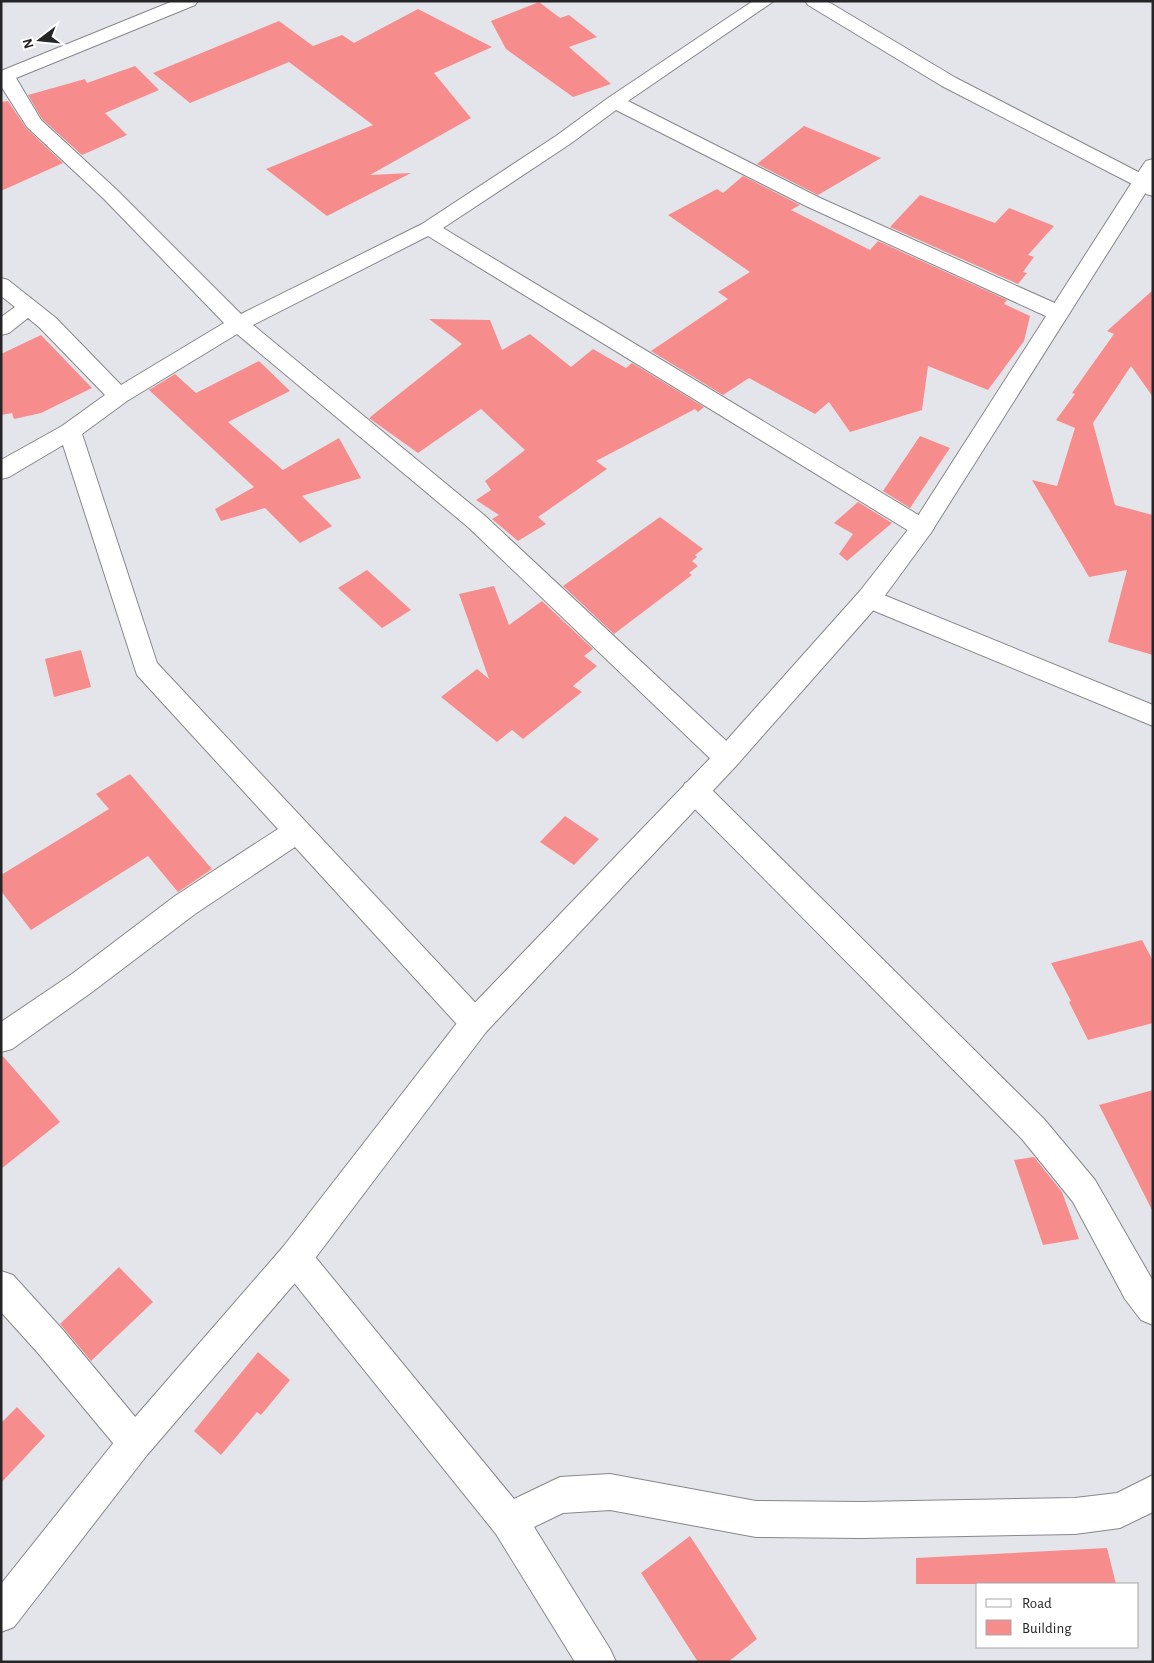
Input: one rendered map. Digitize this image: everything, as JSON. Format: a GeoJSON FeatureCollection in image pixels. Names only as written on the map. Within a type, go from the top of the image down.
{"type":"FeatureCollection","features":[{"type":"Feature","properties":{"kind":"street"},"geometry":{"type":"LineString","coordinates":[[1,79],[189,1]]}},
{"type":"Feature","properties":{"kind":"street"},"geometry":{"type":"LineString","coordinates":[[1,471],[70,432],[119,396],[238,324],[429,228],[563,140],[615,102],[765,1]]}},
{"type":"Feature","properties":{"kind":"street"},"geometry":{"type":"LineString","coordinates":[[1,1614],[135,1443],[295,1258],[475,1023],[727,758],[869,598],[922,528],[1058,313],[1149,179],[949,82],[814,1]]}},
{"type":"Feature","properties":{"kind":"street"},"geometry":{"type":"LineString","coordinates":[[1,79],[9,82],[34,124],[112,195],[238,324],[476,521],[727,758]]}},
{"type":"Feature","properties":{"kind":"street"},"geometry":{"type":"LineString","coordinates":[[615,102],[813,202],[1058,313]]}},
{"type":"Feature","properties":{"kind":"street"},"geometry":{"type":"LineString","coordinates":[[429,228],[922,528]]}},
{"type":"Feature","properties":{"kind":"street"},"geometry":{"type":"LineString","coordinates":[[1,285],[48,323],[119,396]]}},
{"type":"Feature","properties":{"kind":"street"},"geometry":{"type":"LineString","coordinates":[[1,328],[29,308]]}},
{"type":"Feature","properties":{"kind":"street"},"geometry":{"type":"LineString","coordinates":[[70,432],[146,668],[475,1023]]}},
{"type":"Feature","properties":{"kind":"street"},"geometry":{"type":"LineString","coordinates":[[869,598],[1153,716]]}},
{"type":"Feature","properties":{"kind":"street"},"geometry":{"type":"LineString","coordinates":[[694,792],[1033,1129],[1084,1191],[1137,1287],[1153,1308]]}},
{"type":"Feature","properties":{"kind":"street"},"geometry":{"type":"LineString","coordinates":[[1,1039],[82,983],[185,905],[298,831]]}},
{"type":"Feature","properties":{"kind":"street"},"geometry":{"type":"LineString","coordinates":[[295,1258],[509,1521],[597,1662]]}},
{"type":"Feature","properties":{"kind":"street"},"geometry":{"type":"LineString","coordinates":[[1,1287],[50,1341],[135,1443]]}},
{"type":"Feature","properties":{"kind":"street"},"geometry":{"type":"LineString","coordinates":[[509,1521],[560,1495],[610,1492],[756,1519],[861,1520],[1075,1516],[1120,1510],[1153,1493]]}},
{"type":"Feature","properties":{"kind":"building"},"geometry":{"type":"Polygon","coordinates":[[[539,2],[560,18],[569,15],[597,37],[569,47],[611,84],[573,97],[506,49],[491,21],[539,2]]]}},
{"type":"Feature","properties":{"kind":"building"},"geometry":{"type":"Polygon","coordinates":[[[418,9],[492,47],[434,73],[471,118],[370,175],[411,173],[327,216],[266,169],[373,125],[289,62],[190,103],[153,73],[279,21],[313,46],[342,35],[354,43],[418,9]]]}},
{"type":"Feature","properties":{"kind":"building"},"geometry":{"type":"Polygon","coordinates":[[[135,66],[159,90],[105,113],[127,135],[82,155],[42,119],[28,95],[85,79],[87,83],[135,66]]]}},
{"type":"Feature","properties":{"kind":"building"},"geometry":{"type":"Polygon","coordinates":[[[8,101],[26,128],[63,163],[1,191],[1,102],[8,101]]]}},
{"type":"Feature","properties":{"kind":"building"},"geometry":{"type":"Polygon","coordinates":[[[804,126],[881,158],[818,195],[757,164],[804,126]]]}},
{"type":"Feature","properties":{"kind":"building"},"geometry":{"type":"Polygon","coordinates":[[[743,176],[800,205],[791,210],[870,250],[878,241],[1007,300],[1004,304],[1030,316],[1024,341],[988,390],[928,366],[922,410],[850,432],[829,402],[815,414],[749,378],[723,395],[651,351],[728,299],[718,292],[750,272],[668,215],[717,189],[723,193],[743,176]]]}},
{"type":"Feature","properties":{"kind":"building"},"geometry":{"type":"Polygon","coordinates":[[[920,195],[995,223],[1009,208],[1054,226],[1028,255],[1034,257],[1023,272],[1027,273],[1018,284],[890,227],[920,195]]]}},
{"type":"Feature","properties":{"kind":"building"},"geometry":{"type":"Polygon","coordinates":[[[1153,290],[1153,397],[1131,366],[1093,423],[1115,505],[1153,515],[1153,655],[1108,642],[1127,570],[1089,577],[1032,480],[1057,486],[1075,428],[1056,420],[1075,394],[1072,393],[1114,334],[1107,331],[1153,290]]]}},
{"type":"Feature","properties":{"kind":"building"},"geometry":{"type":"Polygon","coordinates":[[[429,319],[490,320],[502,350],[530,334],[571,367],[593,349],[626,368],[632,363],[704,407],[698,412],[695,409],[596,461],[607,469],[538,517],[546,524],[518,541],[492,519],[499,515],[476,500],[491,490],[485,481],[525,450],[481,409],[418,453],[369,418],[462,344],[429,319]]]}},
{"type":"Feature","properties":{"kind":"building"},"geometry":{"type":"Polygon","coordinates":[[[41,335],[92,388],[41,413],[14,419],[12,413],[1,415],[1,354],[41,335]]]}},
{"type":"Feature","properties":{"kind":"building"},"geometry":{"type":"Polygon","coordinates":[[[259,361],[290,391],[228,422],[283,470],[339,438],[361,478],[302,496],[332,526],[300,543],[265,508],[221,521],[215,509],[254,487],[149,390],[175,374],[196,393],[259,361]]]}},
{"type":"Feature","properties":{"kind":"building"},"geometry":{"type":"Polygon","coordinates":[[[920,436],[950,448],[910,508],[883,491],[920,436]]]}},
{"type":"Feature","properties":{"kind":"building"},"geometry":{"type":"Polygon","coordinates":[[[858,502],[892,523],[847,561],[839,554],[853,534],[834,523],[858,502]]]}},
{"type":"Feature","properties":{"kind":"building"},"geometry":{"type":"Polygon","coordinates":[[[660,517],[703,549],[695,555],[697,557],[692,561],[698,566],[689,573],[692,575],[614,634],[563,586],[660,517]]]}},
{"type":"Feature","properties":{"kind":"building"},"geometry":{"type":"Polygon","coordinates":[[[367,570],[411,610],[382,628],[338,588],[367,570]]]}},
{"type":"Feature","properties":{"kind":"building"},"geometry":{"type":"Polygon","coordinates":[[[494,586],[509,625],[542,601],[593,649],[584,656],[597,666],[573,686],[582,692],[523,739],[512,730],[497,742],[441,697],[477,669],[489,679],[459,594],[494,586]]]}},
{"type":"Feature","properties":{"kind":"building"},"geometry":{"type":"Polygon","coordinates":[[[81,650],[91,687],[54,697],[45,659],[81,650]]]}},
{"type":"Feature","properties":{"kind":"building"},"geometry":{"type":"Polygon","coordinates":[[[130,774],[212,869],[178,892],[148,856],[31,930],[1,891],[1,875],[109,809],[96,794],[130,774]]]}},
{"type":"Feature","properties":{"kind":"building"},"geometry":{"type":"Polygon","coordinates":[[[565,816],[599,839],[574,865],[540,842],[565,816]]]}},
{"type":"Feature","properties":{"kind":"building"},"geometry":{"type":"Polygon","coordinates":[[[1142,940],[1153,961],[1153,1023],[1088,1040],[1069,1002],[1071,1001],[1051,963],[1142,940]]]}},
{"type":"Feature","properties":{"kind":"building"},"geometry":{"type":"Polygon","coordinates":[[[1,1054],[60,1122],[1,1169],[1,1054]]]}},
{"type":"Feature","properties":{"kind":"building"},"geometry":{"type":"Polygon","coordinates":[[[1153,1090],[1153,1212],[1099,1105],[1153,1090]]]}},
{"type":"Feature","properties":{"kind":"building"},"geometry":{"type":"Polygon","coordinates":[[[1034,1157],[1062,1192],[1079,1239],[1043,1245],[1014,1160],[1034,1157]]]}},
{"type":"Feature","properties":{"kind":"building"},"geometry":{"type":"Polygon","coordinates":[[[119,1267],[153,1302],[91,1361],[60,1324],[119,1267]]]}},
{"type":"Feature","properties":{"kind":"building"},"geometry":{"type":"Polygon","coordinates":[[[258,1352],[290,1380],[261,1415],[257,1412],[221,1455],[194,1431],[258,1352]]]}},
{"type":"Feature","properties":{"kind":"building"},"geometry":{"type":"Polygon","coordinates":[[[17,1407],[45,1436],[1,1483],[1,1423],[17,1407]]]}},
{"type":"Feature","properties":{"kind":"building"},"geometry":{"type":"Polygon","coordinates":[[[690,1536],[757,1639],[728,1662],[698,1662],[641,1573],[690,1536]]]}},
{"type":"Feature","properties":{"kind":"building"},"geometry":{"type":"Polygon","coordinates":[[[1107,1548],[1116,1583],[916,1584],[916,1558],[1107,1548]]]}}]}
